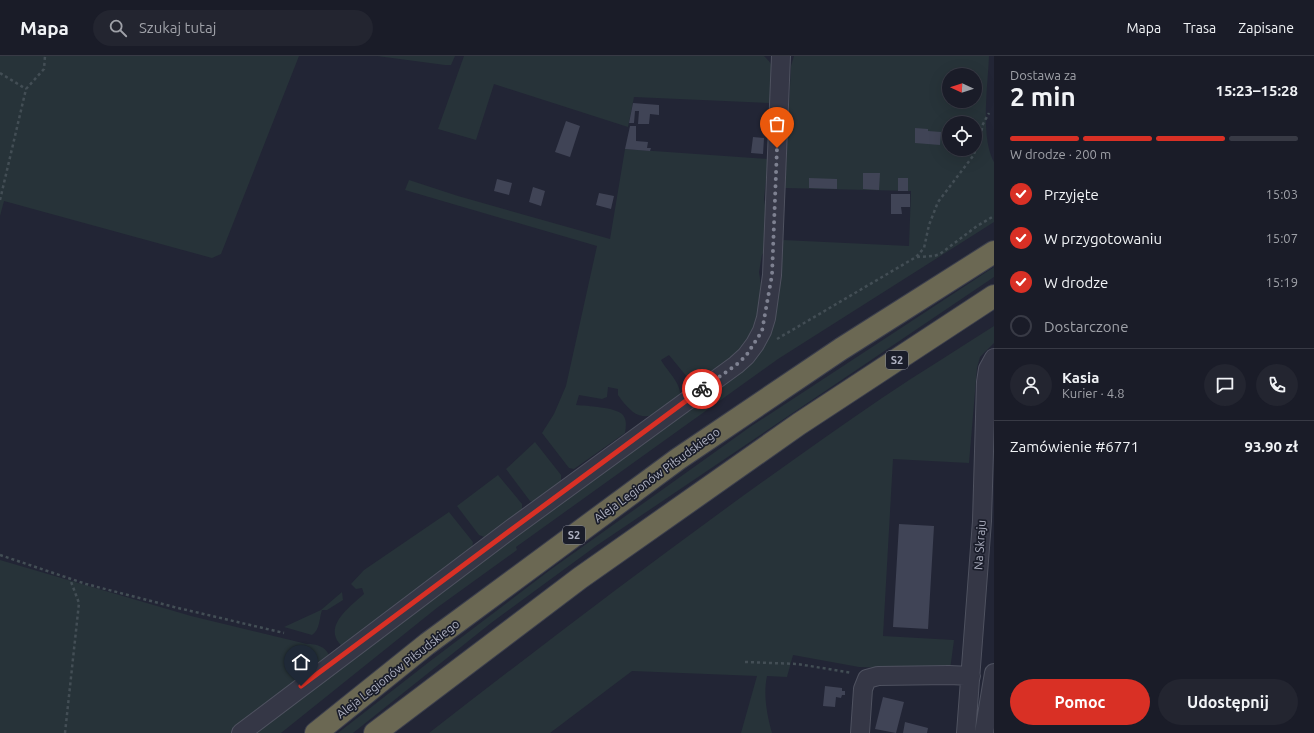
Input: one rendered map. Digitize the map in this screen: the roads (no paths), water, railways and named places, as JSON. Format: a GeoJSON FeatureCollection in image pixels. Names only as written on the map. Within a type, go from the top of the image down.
{"type":"FeatureCollection","features":[{"type":"Feature","properties":{"kind":"highway","name":"Aleja Legionów Piłsudskiego"},"geometry":{"type":"LineString","coordinates":[[316,733],[427,644],[678,459],[841,349],[994,252]]}},
{"type":"Feature","properties":{"kind":"highway","name":"S2"},"geometry":{"type":"LineString","coordinates":[[375,733],[580,578],[799,424],[994,296]]}},
{"type":"Feature","properties":{"kind":"street"},"geometry":{"type":"LineString","coordinates":[[241,733],[505,533],[736,365],[746,356],[762,331],[766,318],[772,275],[781,56]]}},
{"type":"Feature","properties":{"kind":"street","name":"Na Skraju"},"geometry":{"type":"LineString","coordinates":[[966,733],[982,521],[986,382],[988,369],[994,358]]}},
{"type":"Feature","properties":{"kind":"street"},"geometry":{"type":"LineString","coordinates":[[984,733],[994,673]]}},
{"type":"Feature","properties":{"kind":"street"},"geometry":{"type":"LineString","coordinates":[[860,733],[863,689],[867,679],[878,676],[971,676]]}}]}
